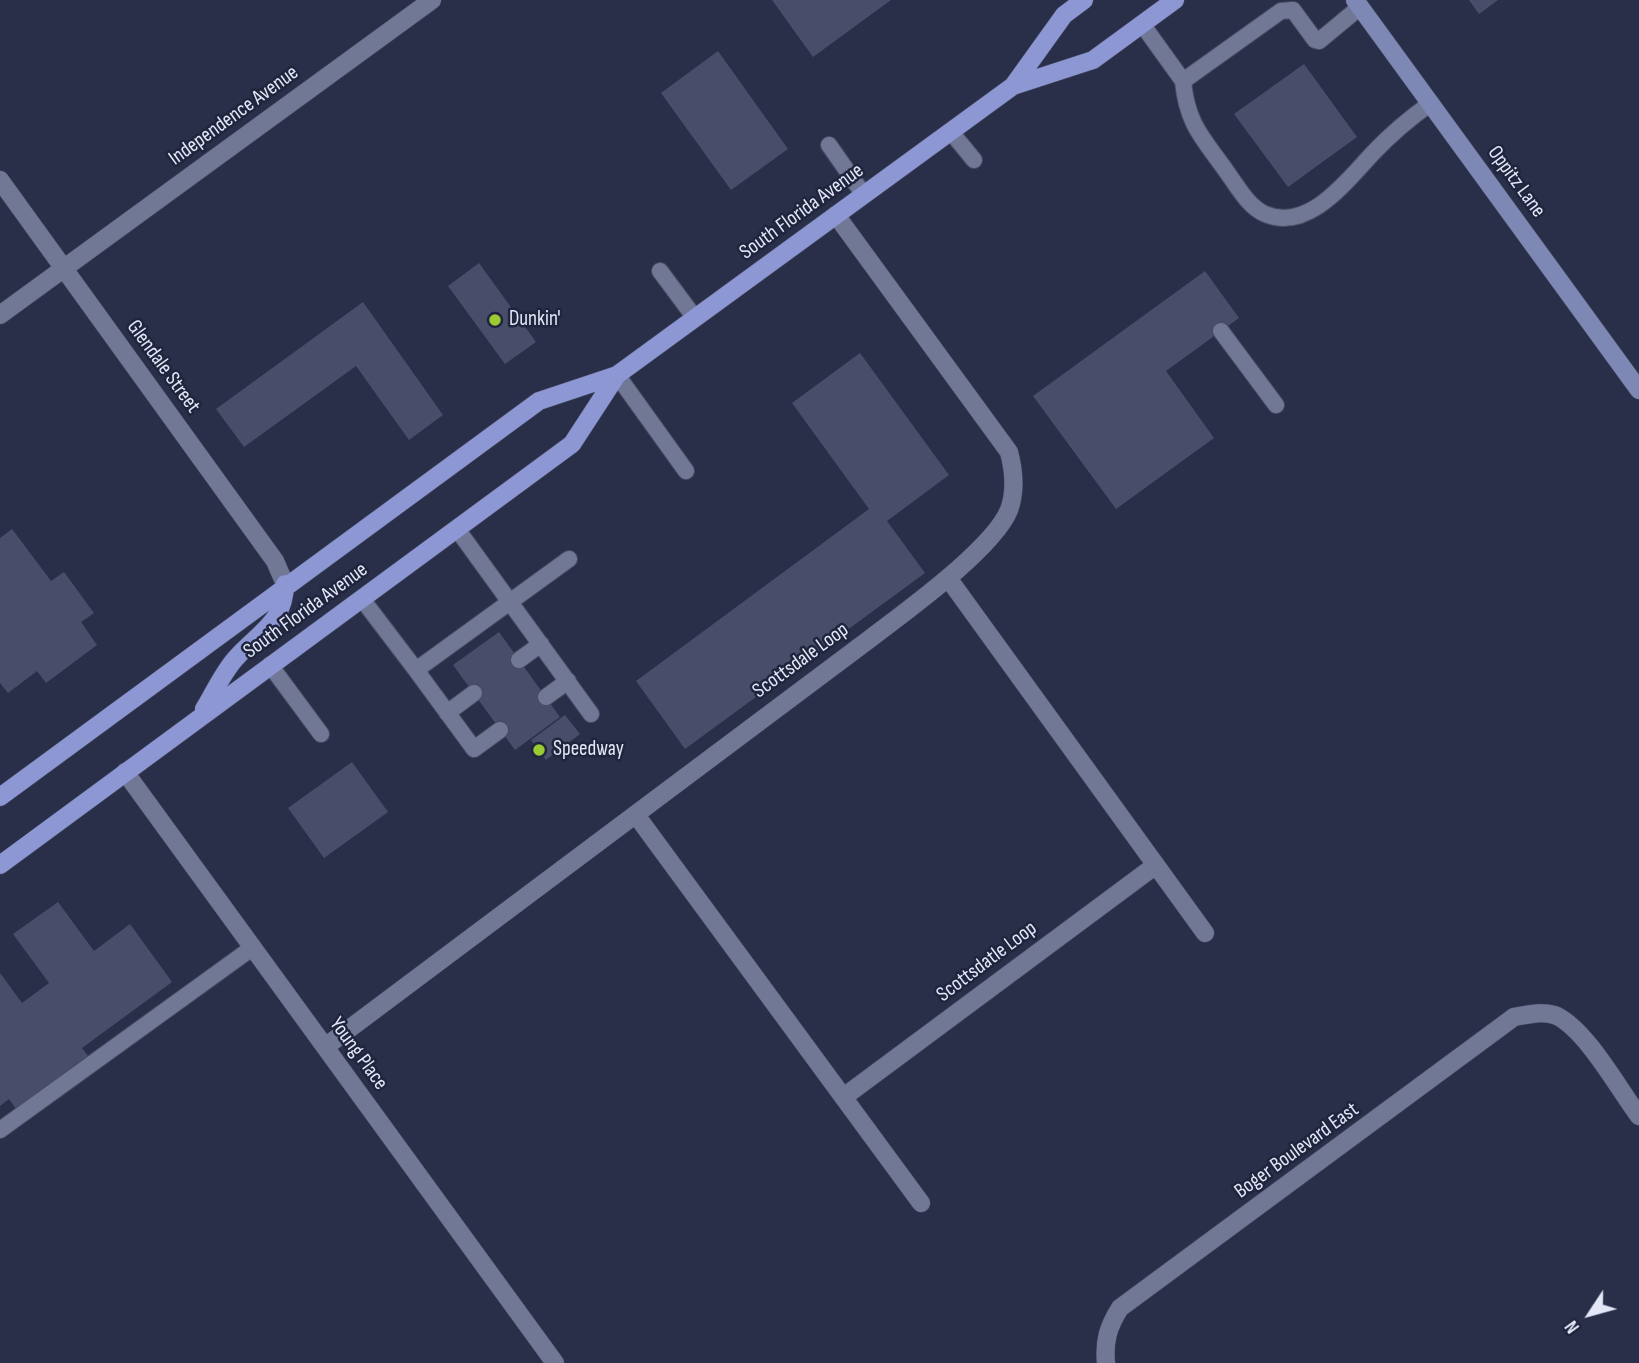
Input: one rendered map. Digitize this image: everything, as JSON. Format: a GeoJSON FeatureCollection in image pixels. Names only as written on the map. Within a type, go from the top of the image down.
{"type":"FeatureCollection","features":[{"type":"Feature","properties":{"kind":"main road","name":"South Florida Avenue"},"geometry":{"type":"LineString","coordinates":[[0,797],[285,584],[540,401],[617,375],[951,132],[1013,86],[1064,15],[1084,0]]}},
{"type":"Feature","properties":{"kind":"main road","name":"South Florida Avenue"},"geometry":{"type":"LineString","coordinates":[[1013,86],[1093,60],[1175,0]]}},
{"type":"Feature","properties":{"kind":"main road","name":"South Florida Avenue"},"geometry":{"type":"LineString","coordinates":[[0,865],[572,444],[617,375]]}},
{"type":"Feature","properties":{"kind":"main road"},"geometry":{"type":"LineString","coordinates":[[199,718],[235,658],[274,623],[285,600],[285,584]]}},
{"type":"Feature","properties":{"kind":"street","name":"Independence Avenue"},"geometry":{"type":"LineString","coordinates":[[0,315],[432,0]]}},
{"type":"Feature","properties":{"kind":"street","name":"Oppitz Lane"},"geometry":{"type":"LineString","coordinates":[[1358,4],[1639,390]]}},
{"type":"Feature","properties":{"kind":"street","name":"Glendale Street"},"geometry":{"type":"LineString","coordinates":[[0,180],[275,561],[285,584]]}},
{"type":"Feature","properties":{"kind":"street","name":"Scottsdale Loop"},"geometry":{"type":"LineString","coordinates":[[325,1046],[948,578],[997,529],[1008,511],[1015,474],[1010,452],[836,215]]}},
{"type":"Feature","properties":{"kind":"street"},"geometry":{"type":"LineString","coordinates":[[948,578],[1205,933]]}},
{"type":"Feature","properties":{"kind":"street","name":"Young Place"},"geometry":{"type":"LineString","coordinates":[[125,772],[555,1363]]}},
{"type":"Feature","properties":{"kind":"street"},"geometry":{"type":"LineString","coordinates":[[636,815],[921,1203]]}},
{"type":"Feature","properties":{"kind":"street","name":"Scottsdatle Loop"},"geometry":{"type":"LineString","coordinates":[[845,1097],[1156,865]]}},
{"type":"Feature","properties":{"kind":"street","name":"Boger Boulevard East"},"geometry":{"type":"LineString","coordinates":[[1106,1363],[1105,1342],[1110,1325],[1120,1308],[1471,1052],[1514,1017],[1533,1013],[1555,1015],[1575,1029],[1639,1116]]}},
{"type":"Feature","properties":{"kind":"lane"},"geometry":{"type":"LineString","coordinates":[[1183,81],[1282,11],[1293,10],[1315,40],[1319,41],[1358,4]]}},
{"type":"Feature","properties":{"kind":"lane"},"geometry":{"type":"LineString","coordinates":[[1142,24],[1183,81],[1189,117],[1248,201],[1265,214],[1292,219],[1320,204],[1339,189],[1405,122],[1431,103]]}},
{"type":"Feature","properties":{"kind":"lane"},"geometry":{"type":"LineString","coordinates":[[951,132],[974,160]]}},
{"type":"Feature","properties":{"kind":"lane"},"geometry":{"type":"LineString","coordinates":[[829,145],[864,195]]}},
{"type":"Feature","properties":{"kind":"lane"},"geometry":{"type":"LineString","coordinates":[[660,271],[695,318]]}},
{"type":"Feature","properties":{"kind":"lane"},"geometry":{"type":"LineString","coordinates":[[1221,331],[1276,405]]}},
{"type":"Feature","properties":{"kind":"lane"},"geometry":{"type":"LineString","coordinates":[[617,375],[686,471]]}},
{"type":"Feature","properties":{"kind":"lane"},"geometry":{"type":"LineString","coordinates":[[457,529],[591,714]]}},
{"type":"Feature","properties":{"kind":"lane"},"geometry":{"type":"LineString","coordinates":[[416,670],[569,559]]}},
{"type":"Feature","properties":{"kind":"lane"},"geometry":{"type":"LineString","coordinates":[[362,599],[474,749],[500,730]]}},
{"type":"Feature","properties":{"kind":"lane"},"geometry":{"type":"LineString","coordinates":[[519,660],[541,644]]}},
{"type":"Feature","properties":{"kind":"lane"},"geometry":{"type":"LineString","coordinates":[[270,665],[321,734]]}},
{"type":"Feature","properties":{"kind":"lane"},"geometry":{"type":"LineString","coordinates":[[545,697],[568,681]]}},
{"type":"Feature","properties":{"kind":"lane"},"geometry":{"type":"LineString","coordinates":[[447,713],[474,693]]}},
{"type":"Feature","properties":{"kind":"lane"},"geometry":{"type":"LineString","coordinates":[[0,1130],[252,948]]}},
{"type":"Feature","properties":{"kind":"building"},"geometry":{"type":"Polygon","coordinates":[[[772,0],[891,0],[813,57],[772,0]]]}},
{"type":"Feature","properties":{"kind":"building"},"geometry":{"type":"Polygon","coordinates":[[[1469,0],[1498,0],[1479,14],[1469,0]]]}},
{"type":"Feature","properties":{"kind":"building"},"geometry":{"type":"Polygon","coordinates":[[[718,51],[788,149],[731,190],[661,93],[718,51]]]}},
{"type":"Feature","properties":{"kind":"building"},"geometry":{"type":"Polygon","coordinates":[[[1304,64],[1357,137],[1288,187],[1234,114],[1304,64]]]}},
{"type":"Feature","properties":{"kind":"building"},"geometry":{"type":"Polygon","coordinates":[[[479,263],[536,342],[505,364],[448,286],[479,263]]]}},
{"type":"Feature","properties":{"kind":"building"},"geometry":{"type":"Polygon","coordinates":[[[1205,271],[1239,318],[1166,371],[1214,438],[1116,509],[1033,396],[1205,271]]]}},
{"type":"Feature","properties":{"kind":"building"},"geometry":{"type":"Polygon","coordinates":[[[363,302],[443,415],[409,440],[356,366],[244,447],[216,409],[363,302]]]}},
{"type":"Feature","properties":{"kind":"building"},"geometry":{"type":"Polygon","coordinates":[[[860,353],[949,475],[887,521],[925,573],[685,749],[636,681],[869,509],[792,403],[860,353]]]}},
{"type":"Feature","properties":{"kind":"building"},"geometry":{"type":"Polygon","coordinates":[[[12,529],[51,581],[64,572],[94,613],[81,622],[97,645],[46,683],[37,671],[8,693],[0,683],[0,538],[12,529]]]}},
{"type":"Feature","properties":{"kind":"building"},"geometry":{"type":"Polygon","coordinates":[[[499,632],[560,717],[515,750],[453,665],[499,632]]]}},
{"type":"Feature","properties":{"kind":"building"},"geometry":{"type":"Polygon","coordinates":[[[565,715],[580,734],[546,760],[531,740],[565,715]]]}},
{"type":"Feature","properties":{"kind":"building"},"geometry":{"type":"Polygon","coordinates":[[[352,762],[388,812],[324,858],[288,808],[352,762]]]}},
{"type":"Feature","properties":{"kind":"building"},"geometry":{"type":"Polygon","coordinates":[[[58,902],[94,951],[130,924],[172,982],[82,1048],[88,1056],[16,1109],[9,1099],[0,1106],[0,973],[22,1003],[49,983],[13,934],[58,902]]]}},
{"type":"Feature","properties":{"kind":"place","name":"Dunkin'"},"geometry":{"type":"Point","coordinates":[495,320]}},
{"type":"Feature","properties":{"kind":"place","name":"Speedway"},"geometry":{"type":"Point","coordinates":[539,750]}}]}
